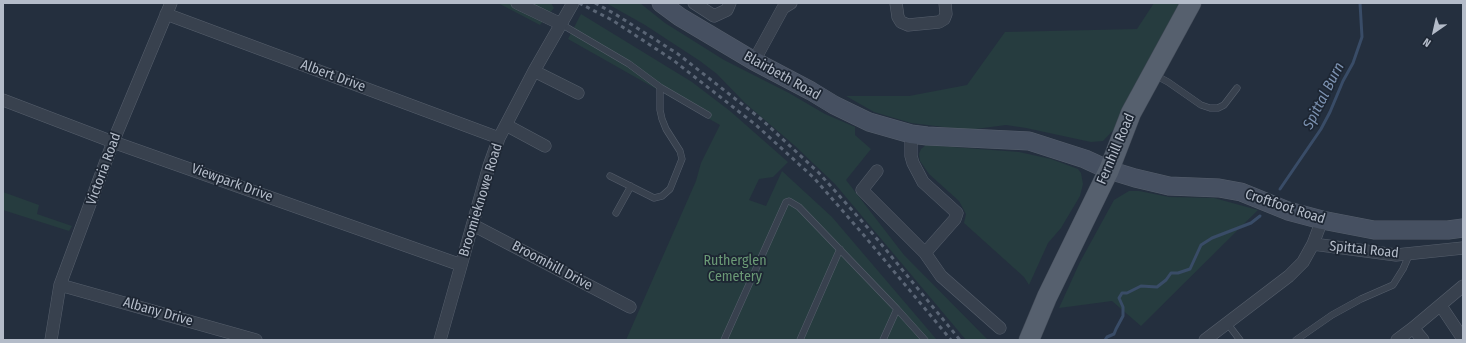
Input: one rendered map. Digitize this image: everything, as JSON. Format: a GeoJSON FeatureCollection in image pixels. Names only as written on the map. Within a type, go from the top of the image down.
{"type":"FeatureCollection","features":[{"type":"Feature","properties":{"kind":"main road","name":"Blairbeth Road"},"geometry":{"type":"LineString","coordinates":[[661,3],[680,17],[754,61],[834,105],[869,122],[911,134],[927,136],[1029,141],[1085,159],[1109,170]]}},
{"type":"Feature","properties":{"kind":"main road","name":"Fernhill Road"},"geometry":{"type":"LineString","coordinates":[[1028,340],[1109,170],[1131,113],[1191,3]]}},
{"type":"Feature","properties":{"kind":"main road","name":"Croftfoot Road"},"geometry":{"type":"LineString","coordinates":[[1109,170],[1169,186],[1219,188],[1241,192],[1288,211],[1322,220],[1374,230],[1410,231],[1463,228]]}},
{"type":"Feature","properties":{"kind":"street"},"geometry":{"type":"LineString","coordinates":[[517,3],[561,24]]}},
{"type":"Feature","properties":{"kind":"street"},"geometry":{"type":"LineString","coordinates":[[694,3],[714,16],[727,10],[730,3]]}},
{"type":"Feature","properties":{"kind":"street"},"geometry":{"type":"LineString","coordinates":[[896,3],[898,17],[902,22],[908,25],[939,22],[944,19],[946,14],[945,3]]}},
{"type":"Feature","properties":{"kind":"street"},"geometry":{"type":"LineString","coordinates":[[754,61],[782,5]]}},
{"type":"Feature","properties":{"kind":"street","name":"Broomieknowe Road"},"geometry":{"type":"LineString","coordinates":[[440,340],[489,166],[499,138],[534,71],[571,7]]}},
{"type":"Feature","properties":{"kind":"street","name":"Albert Drive"},"geometry":{"type":"LineString","coordinates":[[169,8],[499,138]]}},
{"type":"Feature","properties":{"kind":"street","name":"Victoria Road"},"geometry":{"type":"LineString","coordinates":[[51,340],[60,285],[114,142],[169,8]]}},
{"type":"Feature","properties":{"kind":"street"},"geometry":{"type":"LineString","coordinates":[[534,71],[578,93]]}},
{"type":"Feature","properties":{"kind":"street","name":"Viewpark Drive"},"geometry":{"type":"LineString","coordinates":[[3,100],[114,142],[461,265]]}},
{"type":"Feature","properties":{"kind":"street"},"geometry":{"type":"LineString","coordinates":[[506,125],[545,146]]}},
{"type":"Feature","properties":{"kind":"street"},"geometry":{"type":"LineString","coordinates":[[911,134],[910,148],[913,163],[923,182],[957,213],[955,219],[925,253]]}},
{"type":"Feature","properties":{"kind":"street"},"geometry":{"type":"LineString","coordinates":[[877,171],[862,190],[925,253],[941,276],[1000,328]]}},
{"type":"Feature","properties":{"kind":"street"},"geometry":{"type":"LineString","coordinates":[[1205,340],[1289,276],[1303,262],[1314,244],[1322,220]]}},
{"type":"Feature","properties":{"kind":"street","name":"Broomhill Drive"},"geometry":{"type":"LineString","coordinates":[[473,225],[630,307]]}},
{"type":"Feature","properties":{"kind":"street","name":"Spittal Road"},"geometry":{"type":"LineString","coordinates":[[1314,244],[1396,255],[1463,248]]}},
{"type":"Feature","properties":{"kind":"street","name":"Albany Drive"},"geometry":{"type":"LineString","coordinates":[[60,285],[256,340]]}},
{"type":"Feature","properties":{"kind":"street"},"geometry":{"type":"LineString","coordinates":[[1397,340],[1441,306],[1463,286]]}},
{"type":"Feature","properties":{"kind":"street"},"geometry":{"type":"LineString","coordinates":[[1441,306],[1463,339]]}},
{"type":"Feature","properties":{"kind":"street"},"geometry":{"type":"LineString","coordinates":[[1413,328],[1423,340]]}},
{"type":"Feature","properties":{"kind":"lane"},"geometry":{"type":"LineString","coordinates":[[561,24],[628,64],[660,87],[708,115]]}},
{"type":"Feature","properties":{"kind":"lane"},"geometry":{"type":"LineString","coordinates":[[1151,74],[1168,82],[1201,106],[1210,108],[1218,108],[1224,105],[1237,88]]}},
{"type":"Feature","properties":{"kind":"lane"},"geometry":{"type":"LineString","coordinates":[[610,176],[654,198],[662,196],[670,189],[682,159],[680,151],[666,129],[662,119],[660,110],[660,87]]}},
{"type":"Feature","properties":{"kind":"lane"},"geometry":{"type":"LineString","coordinates":[[616,213],[631,186]]}},
{"type":"Feature","properties":{"kind":"lane"},"geometry":{"type":"LineString","coordinates":[[724,340],[786,202],[789,201],[799,207],[925,340]]}},
{"type":"Feature","properties":{"kind":"lane"},"geometry":{"type":"LineString","coordinates":[[800,340],[840,249]]}},
{"type":"Feature","properties":{"kind":"lane"},"geometry":{"type":"LineString","coordinates":[[1296,340],[1332,315],[1361,299],[1393,285],[1403,269],[1410,253]]}},
{"type":"Feature","properties":{"kind":"lane"},"geometry":{"type":"LineString","coordinates":[[883,340],[897,309]]}},
{"type":"Feature","properties":{"kind":"lane"},"geometry":{"type":"LineString","coordinates":[[1227,323],[1240,340]]}},
{"type":"Feature","properties":{"kind":"green space"},"geometry":{"type":"Polygon","coordinates":[[[498,3],[551,3],[554,8],[540,25],[498,3]]]}},
{"type":"Feature","properties":{"kind":"green space"},"geometry":{"type":"Polygon","coordinates":[[[606,3],[640,3],[665,23],[724,60],[789,93],[825,114],[855,127],[855,135],[871,149],[846,180],[904,255],[988,340],[966,340],[835,184],[794,145],[745,103],[717,74],[645,25],[606,3]]]}},
{"type":"Feature","properties":{"kind":"green space"},"geometry":{"type":"Polygon","coordinates":[[[1154,3],[1184,3],[1119,124],[1103,141],[1091,142],[1006,125],[968,130],[911,123],[874,112],[846,96],[909,96],[967,85],[1005,32],[1137,29],[1154,3]]]}},
{"type":"Feature","properties":{"kind":"green space","name":"Rutherglen Cemetery"},"geometry":{"type":"Polygon","coordinates":[[[581,14],[692,82],[730,111],[788,162],[773,177],[759,179],[749,200],[766,206],[782,171],[832,217],[937,340],[626,340],[696,181],[701,163],[720,125],[568,39],[581,14]]]}},
{"type":"Feature","properties":{"kind":"green space"},"geometry":{"type":"Polygon","coordinates":[[[926,145],[1019,152],[1051,159],[1078,169],[1081,173],[1083,184],[1080,196],[1061,228],[1048,243],[1029,285],[1024,277],[964,223],[966,214],[959,201],[929,174],[920,161],[919,154],[921,149],[926,145]]]}},
{"type":"Feature","properties":{"kind":"green space"},"geometry":{"type":"Polygon","coordinates":[[[1129,191],[1139,191],[1169,197],[1214,198],[1258,210],[1141,326],[1112,301],[1059,308],[1080,262],[1114,200],[1129,191]]]}},
{"type":"Feature","properties":{"kind":"green space"},"geometry":{"type":"Polygon","coordinates":[[[3,192],[39,205],[37,214],[72,226],[69,231],[3,210],[3,192]]]}},
{"type":"Feature","properties":{"kind":"waterway","name":"Spittal Burn"},"geometry":{"type":"LineString","coordinates":[[1280,189],[1321,129],[1353,63],[1362,37],[1360,3]]}},
{"type":"Feature","properties":{"kind":"waterway","name":"Spittal Burn"},"geometry":{"type":"LineString","coordinates":[[1105,340],[1107,337],[1114,334],[1123,316],[1123,307],[1119,298],[1122,293],[1127,293],[1141,286],[1157,287],[1166,280],[1171,273],[1178,273],[1190,269],[1201,245],[1212,238],[1251,223],[1260,216]]}},
{"type":"Feature","properties":{"kind":"railway"},"geometry":{"type":"LineString","coordinates":[[579,3],[612,20],[673,60],[756,125],[814,178],[951,340]]}},
{"type":"Feature","properties":{"kind":"railway"},"geometry":{"type":"LineString","coordinates":[[595,3],[678,54],[761,119],[819,173],[868,228],[960,340]]}}]}
